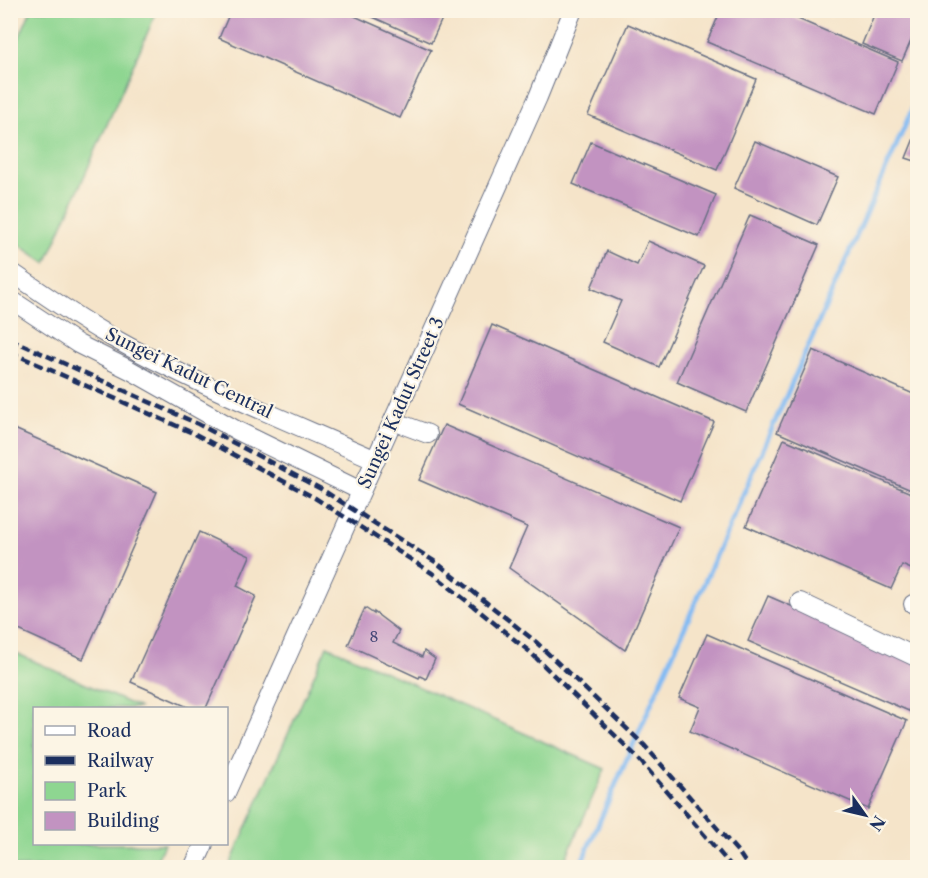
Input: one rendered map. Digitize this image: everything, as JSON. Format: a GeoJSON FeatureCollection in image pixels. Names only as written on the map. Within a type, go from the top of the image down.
{"type":"FeatureCollection","features":[{"type":"Feature","properties":{"kind":"street","name":"Sungei Kadut Street 3"},"geometry":{"type":"LineString","coordinates":[[228,789],[538,97],[573,10]]}},
{"type":"Feature","properties":{"kind":"street","name":"Sungei Kadut Central"},"geometry":{"type":"LineString","coordinates":[[10,272],[108,335],[161,362],[376,460]]}},
{"type":"Feature","properties":{"kind":"street","name":"Sungei Kadut Central"},"geometry":{"type":"LineString","coordinates":[[10,299],[78,344],[130,370],[237,431],[361,491]]}},
{"type":"Feature","properties":{"kind":"street"},"geometry":{"type":"LineString","coordinates":[[393,421],[428,434]]}},
{"type":"Feature","properties":{"kind":"street"},"geometry":{"type":"LineString","coordinates":[[800,602],[918,658]]}},
{"type":"Feature","properties":{"kind":"street"},"geometry":{"type":"LineString","coordinates":[[193,867],[203,845]]}},
{"type":"Feature","properties":{"kind":"green space"},"geometry":{"type":"Polygon","coordinates":[[[31,10],[157,11],[46,263],[11,239],[11,56],[31,10]]]}},
{"type":"Feature","properties":{"kind":"green space"},"geometry":{"type":"Polygon","coordinates":[[[327,646],[605,769],[562,867],[229,867],[327,646]]]}},
{"type":"Feature","properties":{"kind":"green space"},"geometry":{"type":"Polygon","coordinates":[[[11,651],[138,707],[33,707],[33,845],[164,845],[154,867],[11,867],[11,651]]]}},
{"type":"Feature","properties":{"kind":"building"},"geometry":{"type":"Polygon","coordinates":[[[231,10],[341,10],[431,50],[400,118],[219,38],[231,10]]]}},
{"type":"Feature","properties":{"kind":"building"},"geometry":{"type":"Polygon","coordinates":[[[357,10],[446,10],[431,43],[357,10]]]}},
{"type":"Feature","properties":{"kind":"building"},"geometry":{"type":"Polygon","coordinates":[[[721,10],[777,10],[898,62],[876,114],[707,42],[721,10]]]}},
{"type":"Feature","properties":{"kind":"building"},"geometry":{"type":"Polygon","coordinates":[[[876,10],[918,10],[918,25],[902,61],[862,44],[876,10]]]}},
{"type":"Feature","properties":{"kind":"building"},"geometry":{"type":"Polygon","coordinates":[[[628,24],[756,79],[717,170],[588,115],[628,24]]]}},
{"type":"Feature","properties":{"kind":"building"},"geometry":{"type":"Polygon","coordinates":[[[918,131],[918,162],[906,158],[918,131]]]}},
{"type":"Feature","properties":{"kind":"building"},"geometry":{"type":"Polygon","coordinates":[[[755,141],[838,177],[817,225],[734,188],[755,141]]]}},
{"type":"Feature","properties":{"kind":"building"},"geometry":{"type":"Polygon","coordinates":[[[591,142],[716,195],[699,237],[573,184],[591,142]]]}},
{"type":"Feature","properties":{"kind":"building"},"geometry":{"type":"Polygon","coordinates":[[[750,215],[819,245],[746,412],[677,382],[750,215]]]}},
{"type":"Feature","properties":{"kind":"building"},"geometry":{"type":"Polygon","coordinates":[[[648,241],[704,266],[659,367],[603,342],[621,301],[591,288],[607,251],[637,265],[648,241]]]}},
{"type":"Feature","properties":{"kind":"building"},"geometry":{"type":"Polygon","coordinates":[[[492,325],[714,422],[680,501],[458,404],[492,325]]]}},
{"type":"Feature","properties":{"kind":"building"},"geometry":{"type":"Polygon","coordinates":[[[813,350],[918,396],[918,493],[777,432],[813,350]]]}},
{"type":"Feature","properties":{"kind":"building"},"geometry":{"type":"Polygon","coordinates":[[[444,425],[679,527],[625,650],[509,568],[527,527],[419,480],[444,425]]]}},
{"type":"Feature","properties":{"kind":"building"},"geometry":{"type":"Polygon","coordinates":[[[10,427],[157,492],[83,659],[10,626],[10,427]]]}},
{"type":"Feature","properties":{"kind":"building"},"geometry":{"type":"Polygon","coordinates":[[[784,439],[918,496],[918,572],[902,565],[891,589],[746,526],[784,439]]]}},
{"type":"Feature","properties":{"kind":"building"},"geometry":{"type":"Polygon","coordinates":[[[199,532],[250,556],[237,586],[256,596],[206,707],[188,707],[131,682],[199,532]]]}},
{"type":"Feature","properties":{"kind":"building"},"geometry":{"type":"Polygon","coordinates":[[[768,596],[918,661],[918,715],[748,641],[768,596]]]}},
{"type":"Feature","properties":{"kind":"building"},"geometry":{"type":"Polygon","coordinates":[[[365,608],[399,631],[393,643],[422,657],[424,651],[435,659],[426,679],[420,676],[419,678],[348,645],[365,608]]]}},
{"type":"Feature","properties":{"kind":"building"},"geometry":{"type":"Polygon","coordinates":[[[707,634],[907,721],[868,809],[690,731],[700,707],[679,698],[707,634]]]}},
{"type":"Feature","properties":{"kind":"waterway"},"geometry":{"type":"LineString","coordinates":[[579,868],[918,96]]}},
{"type":"Feature","properties":{"kind":"railway"},"geometry":{"type":"LineString","coordinates":[[10,339],[198,424],[321,489],[437,563],[536,642],[645,746],[739,853],[749,868]]}},
{"type":"Feature","properties":{"kind":"railway"},"geometry":{"type":"LineString","coordinates":[[10,352],[195,434],[315,498],[432,573],[530,652],[637,757],[733,868]]}}]}
